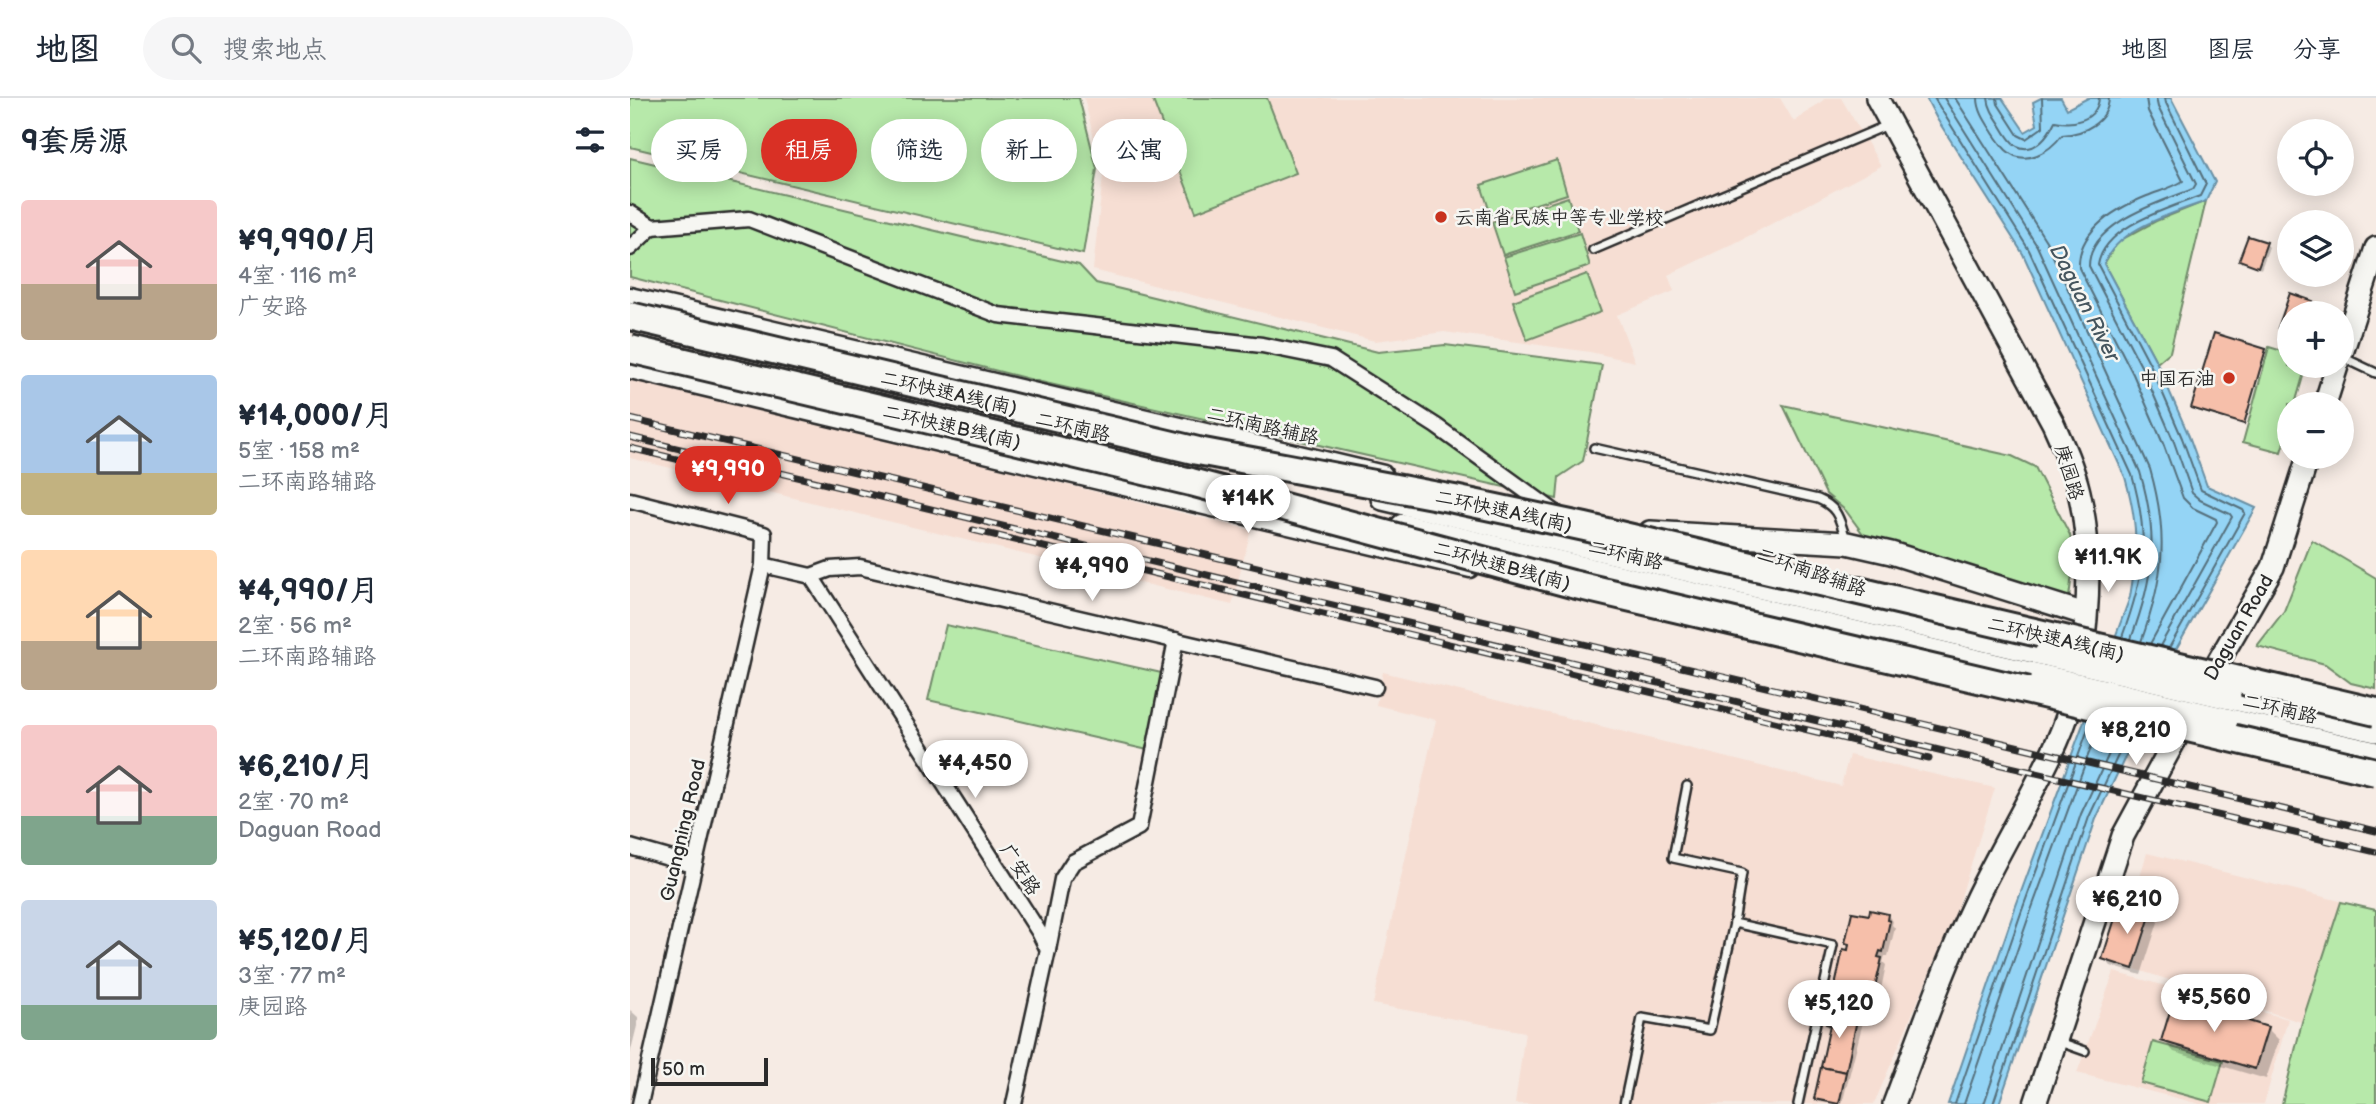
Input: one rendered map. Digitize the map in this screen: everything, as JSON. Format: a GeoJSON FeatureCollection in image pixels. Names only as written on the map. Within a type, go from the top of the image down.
{"type":"FeatureCollection","features":[{"type":"Feature","properties":{"kind":"highway","name":"二环快速A线(南)"},"geometry":{"type":"LineString","coordinates":[[630,318],[1210,453],[1585,527],[2376,712]]}},
{"type":"Feature","properties":{"kind":"highway","name":"二环快速B线(南)"},"geometry":{"type":"LineString","coordinates":[[630,347],[1191,482],[1586,587],[2376,772]]}},
{"type":"Feature","properties":{"kind":"main road","name":"二环南路"},"geometry":{"type":"LineString","coordinates":[[630,318],[2376,730]]}},
{"type":"Feature","properties":{"kind":"main road","name":"二环南路"},"geometry":{"type":"LineString","coordinates":[[630,347],[2376,754]]}},
{"type":"Feature","properties":{"kind":"street","name":"庚园路"},"geometry":{"type":"LineString","coordinates":[[1877,98],[2053,422],[2071,463],[2080,495],[2089,564],[2077,682],[2058,740],[1976,899],[1894,1104]]}},
{"type":"Feature","properties":{"kind":"street"},"geometry":{"type":"LineString","coordinates":[[630,213],[652,227],[749,219],[998,315],[1262,345],[1331,359],[1436,425],[1559,515]]}},
{"type":"Feature","properties":{"kind":"street"},"geometry":{"type":"LineString","coordinates":[[630,248],[652,227]]}},
{"type":"Feature","properties":{"kind":"street"},"geometry":{"type":"LineString","coordinates":[[2354,317],[2376,248]]}},
{"type":"Feature","properties":{"kind":"street","name":"二环南路辅路"},"geometry":{"type":"LineString","coordinates":[[630,295],[1608,527],[1732,564],[1880,614]]}},
{"type":"Feature","properties":{"kind":"street"},"geometry":{"type":"LineString","coordinates":[[630,371],[1593,598],[1700,617],[1875,637]]}},
{"type":"Feature","properties":{"kind":"street","name":"Daguan Road"},"geometry":{"type":"LineString","coordinates":[[2035,1104],[2123,836],[2210,675],[2273,567],[2304,469]]}},
{"type":"Feature","properties":{"kind":"street","name":"Guangning Road"},"geometry":{"type":"LineString","coordinates":[[630,500],[764,534],[763,565],[640,1104]]}},
{"type":"Feature","properties":{"kind":"street"},"geometry":{"type":"LineString","coordinates":[[1608,527],[1678,535],[1847,543],[1891,553],[2085,614]]}},
{"type":"Feature","properties":{"kind":"street"},"geometry":{"type":"LineString","coordinates":[[763,565],[811,576],[830,569],[860,567],[1375,687]]}},
{"type":"Feature","properties":{"kind":"street","name":"广安路"},"geometry":{"type":"LineString","coordinates":[[811,576],[1048,950]]}},
{"type":"Feature","properties":{"kind":"street"},"geometry":{"type":"LineString","coordinates":[[1014,1104],[1062,879],[1073,862],[1139,827],[1176,640]]}},
{"type":"Feature","properties":{"kind":"street"},"geometry":{"type":"LineString","coordinates":[[630,847],[693,865]]}},
{"type":"Feature","properties":{"kind":"lane"},"geometry":{"type":"LineString","coordinates":[[1593,250],[1891,124]]}},
{"type":"Feature","properties":{"kind":"lane"},"geometry":{"type":"LineString","coordinates":[[2354,361],[2376,373]]}},
{"type":"Feature","properties":{"kind":"lane"},"geometry":{"type":"LineString","coordinates":[[1594,448],[1818,499],[1830,505],[1838,515],[1847,543]]}},
{"type":"Feature","properties":{"kind":"lane"},"geometry":{"type":"LineString","coordinates":[[1624,1104],[1642,1017],[1710,1030],[1734,923],[1742,873],[1673,858],[1687,786]]}},
{"type":"Feature","properties":{"kind":"lane"},"geometry":{"type":"LineString","coordinates":[[1734,923],[1833,945],[1798,1104]]}},
{"type":"Feature","properties":{"kind":"lane"},"geometry":{"type":"LineString","coordinates":[[2056,1041],[2085,1051]]}},
{"type":"Feature","properties":{"kind":"shaded area","name":"云南省民族中等专业学校"},"geometry":{"type":"Polygon","coordinates":[[[1084,98],[1780,98],[1794,122],[1826,98],[1841,98],[1881,166],[1668,275],[1674,291],[1617,315],[1635,362],[1590,352],[1444,332],[1375,341],[1093,270],[1102,182],[1187,182],[1187,119],[1091,119],[1091,126],[1084,98]]]}},
{"type":"Feature","properties":{"kind":"shaded area"},"geometry":{"type":"Polygon","coordinates":[[[630,377],[1251,530],[1232,605],[630,458],[630,377]]]}},
{"type":"Feature","properties":{"kind":"shaded area"},"geometry":{"type":"Polygon","coordinates":[[[1383,672],[1841,786],[1849,755],[1995,788],[1958,906],[1874,1104],[1515,1104],[1525,1032],[1373,1004],[1436,720],[1376,705],[1383,672]]]}},
{"type":"Feature","properties":{"kind":"shaded area"},"geometry":{"type":"Polygon","coordinates":[[[2147,853],[2376,910],[2376,1104],[2282,1104],[2301,1022],[2135,969],[2158,893],[2137,886],[2147,853]]]}},
{"type":"Feature","properties":{"kind":"shaded area"},"geometry":{"type":"Polygon","coordinates":[[[2114,972],[2288,1019],[2264,1104],[2200,1104],[2077,1073],[2114,972]]]}},
{"type":"Feature","properties":{"kind":"green space"},"geometry":{"type":"Polygon","coordinates":[[[630,98],[1079,98],[1091,145],[1091,182],[1095,182],[1083,254],[778,182],[857,182],[857,119],[761,119],[761,178],[747,175],[747,119],[651,119],[651,152],[630,147],[630,98]]]}},
{"type":"Feature","properties":{"kind":"green space"},"geometry":{"type":"Polygon","coordinates":[[[1152,98],[1267,98],[1296,173],[1196,212],[1184,182],[1187,182],[1187,119],[1160,119],[1152,98]]]}},
{"type":"Feature","properties":{"kind":"green space"},"geometry":{"type":"Polygon","coordinates":[[[630,158],[651,163],[651,182],[731,182],[1079,265],[1096,283],[1378,352],[1445,345],[1602,365],[1583,461],[1559,477],[1557,499],[1041,382],[630,277],[630,158]]]}},
{"type":"Feature","properties":{"kind":"green space"},"geometry":{"type":"Polygon","coordinates":[[[1557,160],[1567,194],[1492,218],[1481,185],[1557,160]]]}},
{"type":"Feature","properties":{"kind":"green space"},"geometry":{"type":"Polygon","coordinates":[[[1568,197],[1578,231],[1503,255],[1492,222],[1568,197]]]}},
{"type":"Feature","properties":{"kind":"green space"},"geometry":{"type":"Polygon","coordinates":[[[2206,201],[2170,352],[2157,363],[2104,264],[2117,242],[2156,221],[2206,201]]]}},
{"type":"Feature","properties":{"kind":"green space"},"geometry":{"type":"Polygon","coordinates":[[[1580,233],[1590,266],[1515,291],[1504,257],[1580,233]]]}},
{"type":"Feature","properties":{"kind":"green space"},"geometry":{"type":"Polygon","coordinates":[[[1587,274],[1601,312],[1527,340],[1513,301],[1587,274]]]}},
{"type":"Feature","properties":{"kind":"green space"},"geometry":{"type":"Polygon","coordinates":[[[2269,347],[2277,349],[2277,378],[2303,378],[2298,392],[2277,392],[2277,451],[2243,442],[2269,347]]]}},
{"type":"Feature","properties":{"kind":"green space"},"geometry":{"type":"Polygon","coordinates":[[[1783,405],[2012,456],[2035,467],[2070,535],[2074,560],[2069,597],[1915,551],[1869,542],[1846,511],[1826,494],[1783,405]]]}},
{"type":"Feature","properties":{"kind":"green space"},"geometry":{"type":"Polygon","coordinates":[[[2312,540],[2376,578],[2376,689],[2351,683],[2325,664],[2257,646],[2284,611],[2312,540]]]}},
{"type":"Feature","properties":{"kind":"green space"},"geometry":{"type":"Polygon","coordinates":[[[946,625],[1166,674],[1148,750],[928,700],[946,625]]]}},
{"type":"Feature","properties":{"kind":"green space"},"geometry":{"type":"Polygon","coordinates":[[[2341,902],[2376,910],[2376,1104],[2282,1104],[2302,1022],[2341,902]]]}},
{"type":"Feature","properties":{"kind":"green space"},"geometry":{"type":"Polygon","coordinates":[[[2153,1042],[2223,1061],[2211,1102],[2141,1083],[2153,1042]]]}},
{"type":"Feature","properties":{"kind":"water","name":"Daguan River"},"geometry":{"type":"Polygon","coordinates":[[[1926,98],[2002,98],[2025,132],[2037,125],[2033,102],[2041,98],[2061,98],[2067,109],[2088,98],[2171,98],[2215,182],[2206,201],[2162,217],[2133,232],[2111,251],[2104,264],[2157,363],[2189,436],[2207,486],[2256,508],[2175,651],[2096,819],[1999,1104],[1948,1104],[2014,911],[2130,597],[2135,551],[2134,523],[2125,477],[2023,254],[1926,98]]]}},
{"type":"Feature","properties":{"kind":"building"},"geometry":{"type":"Polygon","coordinates":[[[2248,236],[2267,242],[2258,267],[2239,260],[2248,236]]]}},
{"type":"Feature","properties":{"kind":"building"},"geometry":{"type":"Polygon","coordinates":[[[2290,293],[2313,301],[2287,301],[2290,293]]]}},
{"type":"Feature","properties":{"kind":"building","name":"中国石油"},"geometry":{"type":"Polygon","coordinates":[[[2214,333],[2266,349],[2244,424],[2191,408],[2214,333]]]}},
{"type":"Feature","properties":{"kind":"building"},"geometry":{"type":"Polygon","coordinates":[[[2120,903],[2151,913],[2133,969],[2102,959],[2120,903]]]}},
{"type":"Feature","properties":{"kind":"building"},"geometry":{"type":"Polygon","coordinates":[[[1870,910],[1888,914],[1887,920],[1890,921],[1883,952],[1880,951],[1878,957],[1882,958],[1872,1000],[1834,991],[1843,949],[1848,950],[1849,944],[1845,943],[1852,912],[1869,915],[1870,910]]]}},
{"type":"Feature","properties":{"kind":"building"},"geometry":{"type":"Polygon","coordinates":[[[2174,998],[2268,1027],[2255,1069],[2161,1041],[2174,998]]]}},
{"type":"Feature","properties":{"kind":"building"},"geometry":{"type":"Polygon","coordinates":[[[1829,1009],[1858,1015],[1846,1072],[1821,1067],[1830,1025],[1826,1024],[1829,1009]]]}},
{"type":"Feature","properties":{"kind":"building"},"geometry":{"type":"Polygon","coordinates":[[[1821,1067],[1846,1072],[1839,1104],[1814,1099],[1821,1067]]]}},
{"type":"Feature","properties":{"kind":"railway"},"geometry":{"type":"LineString","coordinates":[[630,419],[2376,831]]}},
{"type":"Feature","properties":{"kind":"railway"},"geometry":{"type":"LineString","coordinates":[[630,437],[2376,852]]}},
{"type":"Feature","properties":{"kind":"railway"},"geometry":{"type":"LineString","coordinates":[[630,448],[718,469]]}},
{"type":"Feature","properties":{"kind":"railway"},"geometry":{"type":"LineString","coordinates":[[973,530],[1929,759]]}},
{"type":"Feature","properties":{"kind":"place","name":"云南省民族中等专业学校"},"geometry":{"type":"Point","coordinates":[1441,217]}},
{"type":"Feature","properties":{"kind":"place","name":"中国石油"},"geometry":{"type":"Point","coordinates":[2229,378]}}]}
